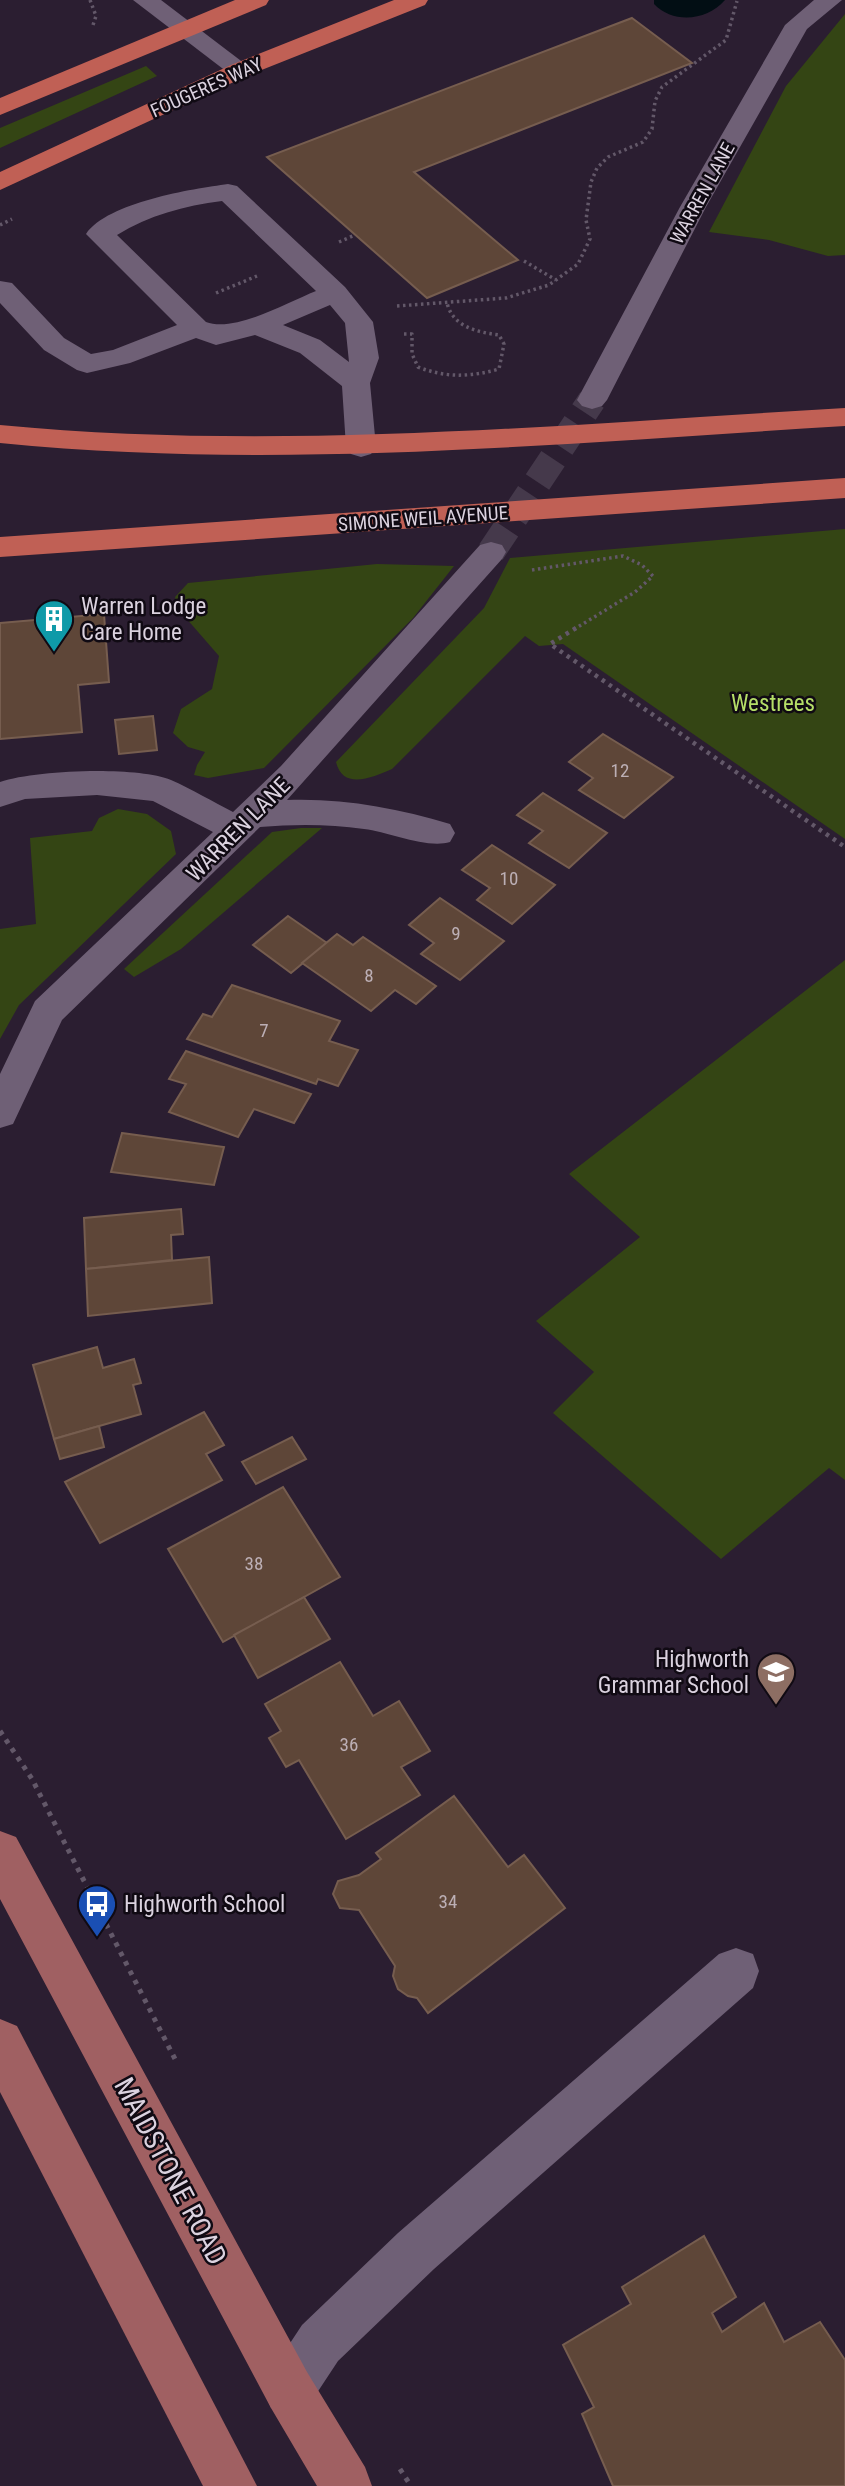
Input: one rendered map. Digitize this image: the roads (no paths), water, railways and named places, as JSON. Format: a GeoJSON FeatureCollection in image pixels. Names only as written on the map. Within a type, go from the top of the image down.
{"type":"FeatureCollection","features":[{"type":"Feature","properties":{"kind":"highway"},"geometry":{"type":"LineString","coordinates":[[0,107],[257,0]]}},
{"type":"Feature","properties":{"kind":"highway","name":"FOUGERES WAY"},"geometry":{"type":"LineString","coordinates":[[0,182],[240,70],[416,0]]}},
{"type":"Feature","properties":{"kind":"highway"},"geometry":{"type":"LineString","coordinates":[[0,434],[51,439],[253,447],[360,447],[845,416]]}},
{"type":"Feature","properties":{"kind":"highway","name":"SIMONE WEIL AVENUE"},"geometry":{"type":"LineString","coordinates":[[0,547],[845,488]]}},
{"type":"Feature","properties":{"kind":"main road","name":"MAIDSTONE ROAD"},"geometry":{"type":"LineString","coordinates":[[0,1853],[289,2390],[346,2486]]}},
{"type":"Feature","properties":{"kind":"main road"},"geometry":{"type":"LineString","coordinates":[[0,2043],[231,2486]]}},
{"type":"Feature","properties":{"kind":"street"},"geometry":{"type":"LineString","coordinates":[[145,0],[240,70]]}},
{"type":"Feature","properties":{"kind":"street","name":"WARREN LANE"},"geometry":{"type":"LineString","coordinates":[[592,400],[693,207],[797,25],[830,0]]}},
{"type":"Feature","properties":{"kind":"street"},"geometry":{"type":"LineString","coordinates":[[340,300],[216,336],[196,328],[100,234],[126,217],[181,197],[228,192],[340,300],[359,322],[365,358],[356,383],[360,447]]}},
{"type":"Feature","properties":{"kind":"street"},"geometry":{"type":"LineString","coordinates":[[2,289],[54,344],[86,364],[120,357],[196,328]]}},
{"type":"Feature","properties":{"kind":"street"},"geometry":{"type":"LineString","coordinates":[[256,326],[293,336],[327,355],[356,383]]}},
{"type":"Feature","properties":{"kind":"street","name":"WARREN LANE"},"geometry":{"type":"LineString","coordinates":[[0,1113],[48,1012],[293,775],[491,552]]}},
{"type":"Feature","properties":{"kind":"street"},"geometry":{"type":"LineString","coordinates":[[0,795],[23,787],[97,783],[159,789],[246,823],[300,810],[370,816],[438,833]]}},
{"type":"Feature","properties":{"kind":"street"},"geometry":{"type":"LineString","coordinates":[[289,2390],[320,2343],[415,2251],[736,1971]]}},
{"type":"Feature","properties":{"kind":"tunnel"},"geometry":{"type":"LineString","coordinates":[[491,552],[592,400]]}},
{"type":"Feature","properties":{"kind":"place","name":"Warren Lodge Care Home"},"geometry":{"type":"Point","coordinates":[54,653]}},
{"type":"Feature","properties":{"kind":"place","name":"Highworth Grammar School"},"geometry":{"type":"Point","coordinates":[776,1706]}},
{"type":"Feature","properties":{"kind":"place","name":"Highworth School"},"geometry":{"type":"Point","coordinates":[97,1938]}},
{"type":"Feature","properties":{"kind":"park label","name":"Westrees"},"geometry":{"type":"Point","coordinates":[773,703]}}]}
